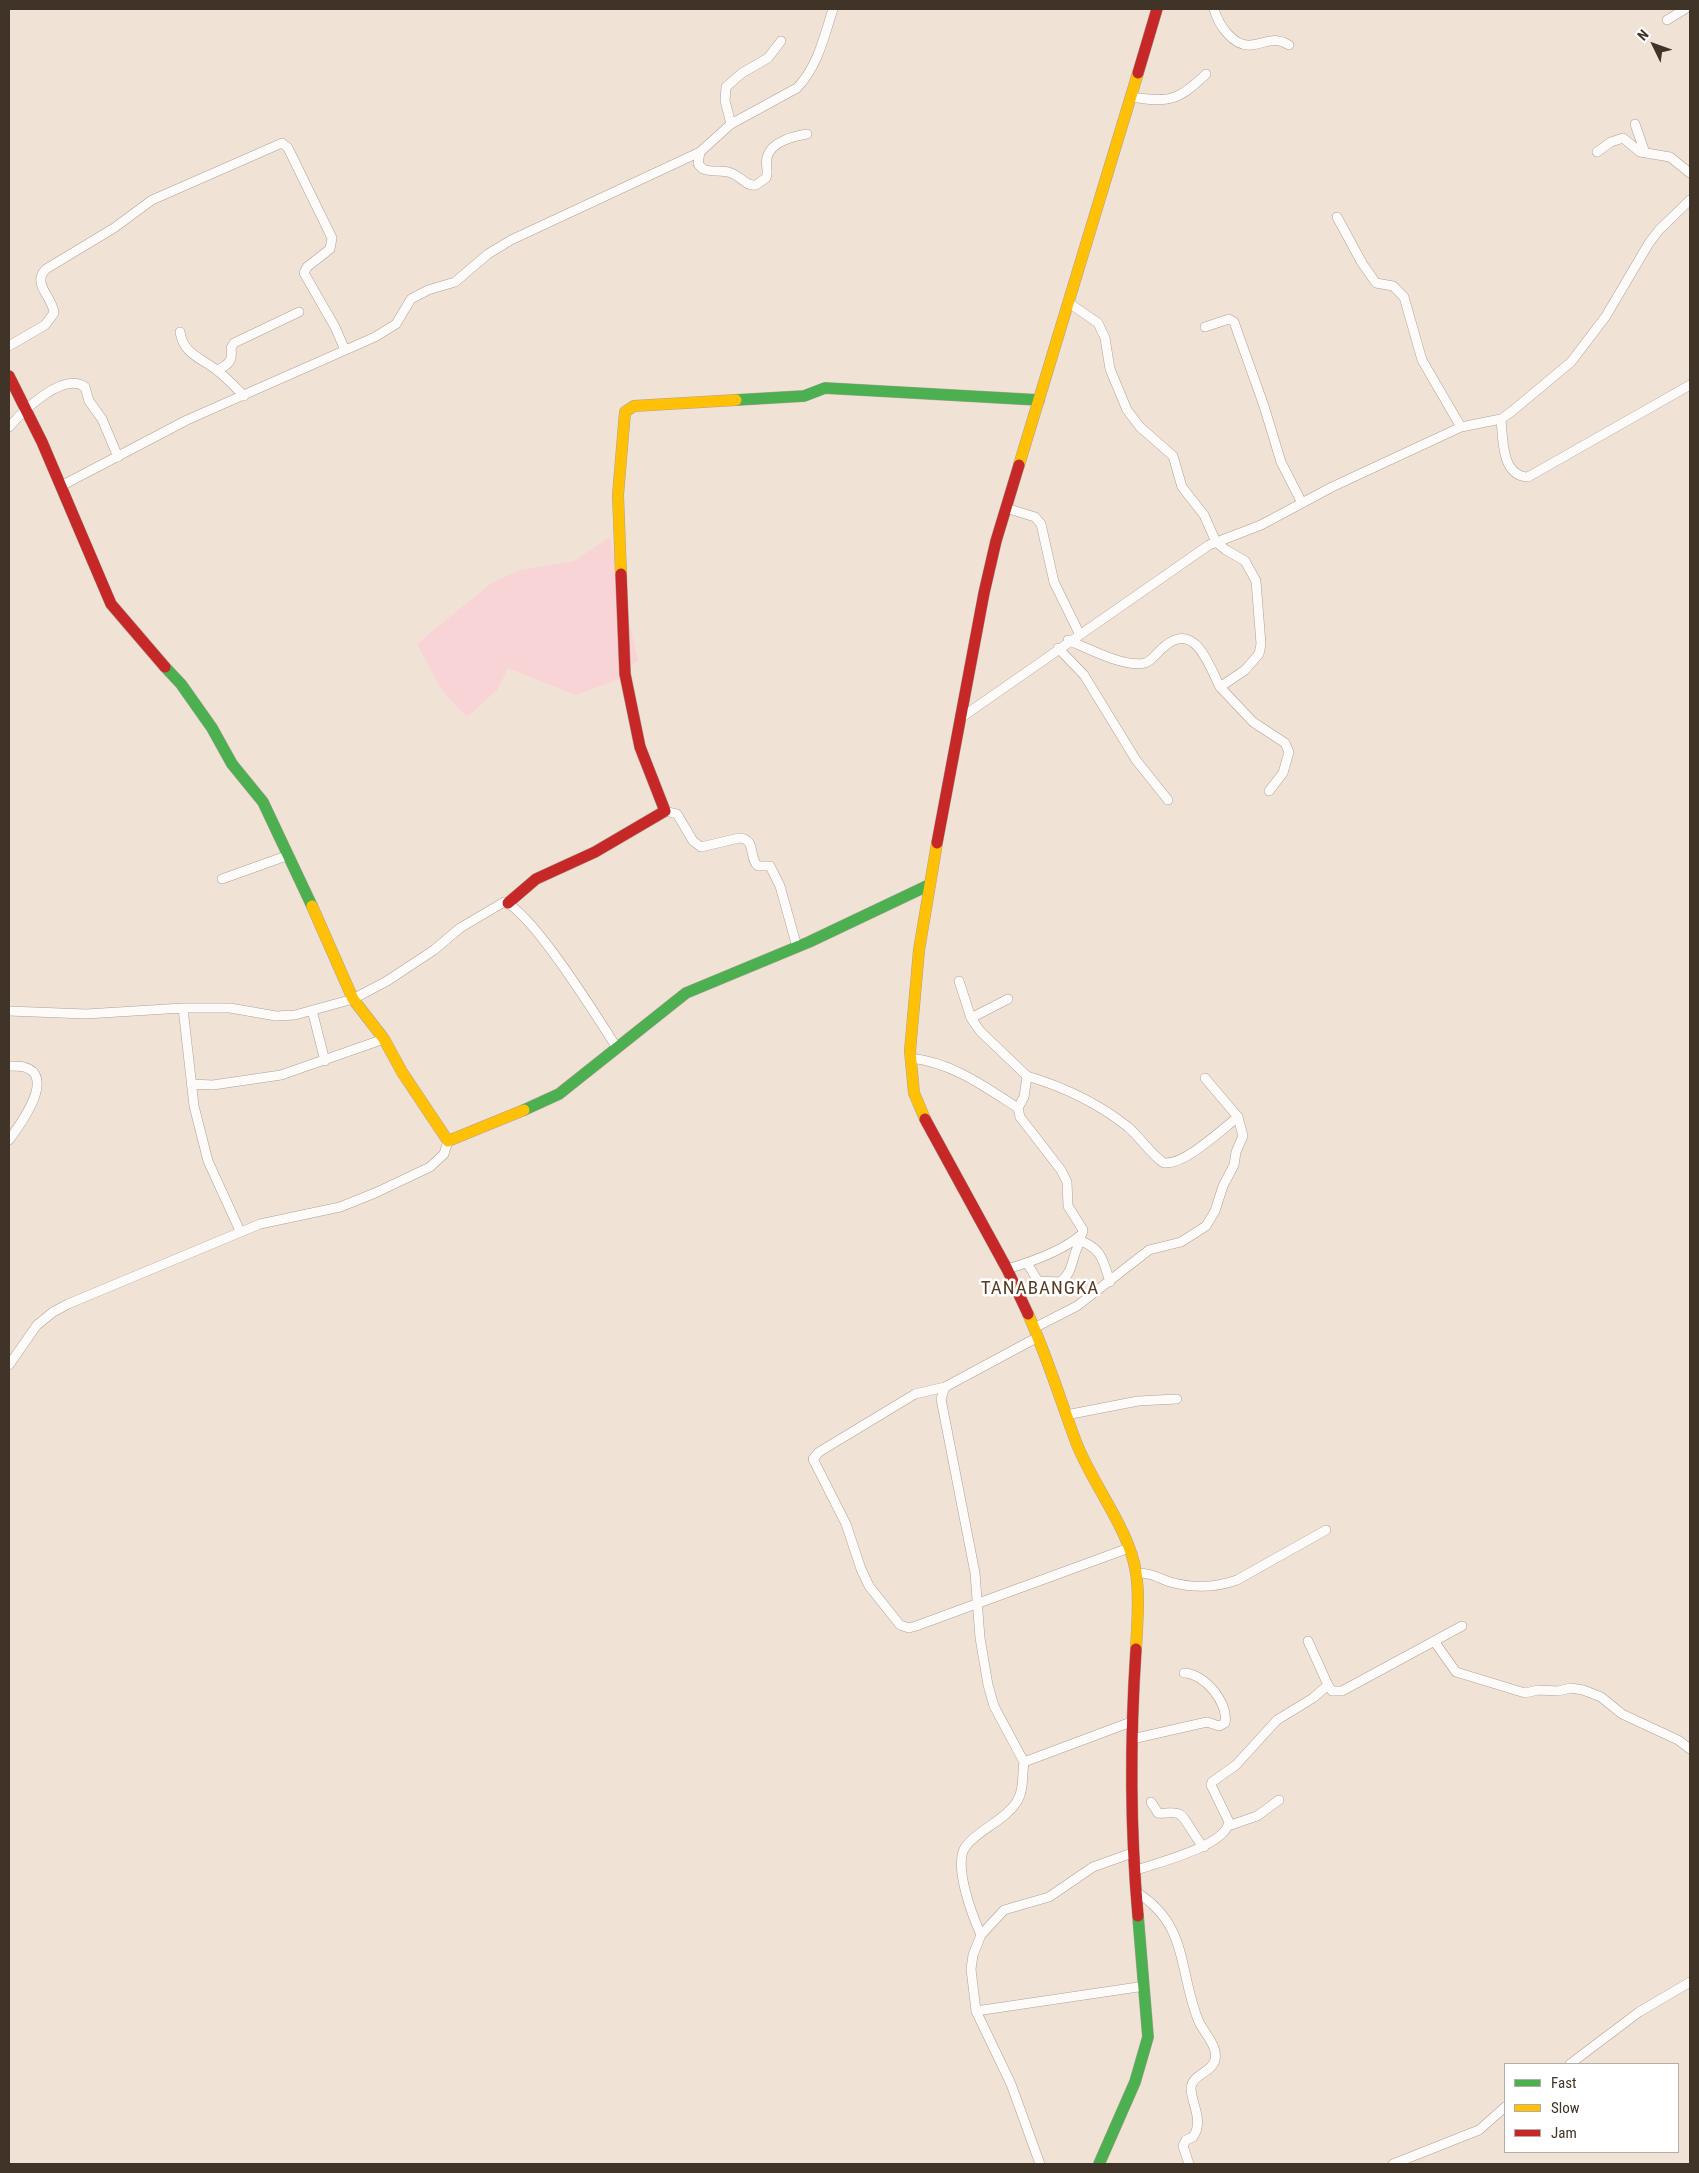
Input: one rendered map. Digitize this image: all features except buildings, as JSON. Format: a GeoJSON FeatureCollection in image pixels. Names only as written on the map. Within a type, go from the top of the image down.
{"type":"FeatureCollection","features":[{"type":"Feature","properties":{"kind":"street"},"geometry":{"type":"LineString","coordinates":[[61,486],[186,420],[244,396],[388,330],[396,324],[411,298],[417,294],[455,282],[488,254],[511,240],[700,152],[731,124],[797,88],[814,65],[832,9]]}},
{"type":"Feature","properties":{"kind":"street"},"geometry":{"type":"LineString","coordinates":[[1099,2164],[1135,2082],[1145,2051],[1148,2021],[1132,1853],[1132,1722],[1138,1617],[1136,1573],[1129,1548],[1077,1444],[1036,1333],[1007,1269],[917,1104],[912,1085],[910,1058],[915,968],[929,885],[962,717],[980,606],[1006,508],[1157,9]]}},
{"type":"Feature","properties":{"kind":"street"},"geometry":{"type":"LineString","coordinates":[[1214,9],[1219,22],[1235,40],[1251,45],[1273,39],[1289,45]]}},
{"type":"Feature","properties":{"kind":"street"},"geometry":{"type":"LineString","coordinates":[[1667,20],[1686,9]]}},
{"type":"Feature","properties":{"kind":"street"},"geometry":{"type":"LineString","coordinates":[[731,124],[725,101],[726,87],[742,73],[768,58],[781,41]]}},
{"type":"Feature","properties":{"kind":"street"},"geometry":{"type":"LineString","coordinates":[[1131,97],[1167,100],[1187,91],[1206,74]]}},
{"type":"Feature","properties":{"kind":"street"},"geometry":{"type":"LineString","coordinates":[[1635,124],[1645,153]]}},
{"type":"Feature","properties":{"kind":"street"},"geometry":{"type":"LineString","coordinates":[[700,152],[698,164],[702,169],[726,171],[737,176],[747,184],[756,185],[766,178],[767,158],[776,145],[808,134]]}},
{"type":"Feature","properties":{"kind":"street"},"geometry":{"type":"LineString","coordinates":[[1597,152],[1612,142],[1623,138],[1636,149],[1645,153],[1670,157],[1690,173]]}},
{"type":"Feature","properties":{"kind":"street"},"geometry":{"type":"LineString","coordinates":[[9,346],[45,325],[54,313],[39,281],[41,273],[46,268],[114,228],[152,200],[282,143],[288,148],[332,238],[330,249],[307,267],[304,273],[335,326],[345,350]]}},
{"type":"Feature","properties":{"kind":"street"},"geometry":{"type":"LineString","coordinates":[[962,717],[1021,678],[1068,640],[1197,552],[1216,542],[1261,526],[1302,503],[1461,427],[1501,419],[1549,382],[1571,362],[1606,316],[1649,243],[1659,230],[1690,200]]}},
{"type":"Feature","properties":{"kind":"street"},"geometry":{"type":"LineString","coordinates":[[1337,217],[1362,263],[1376,283],[1393,286],[1400,292],[1422,360],[1461,427]]}},
{"type":"Feature","properties":{"kind":"street"},"geometry":{"type":"LineString","coordinates":[[1069,303],[1092,319],[1103,331],[1110,369],[1127,410],[1140,427],[1173,456],[1182,487],[1204,515],[1216,542],[1245,561],[1256,581],[1261,644],[1259,654],[1253,662],[1220,687]]}},
{"type":"Feature","properties":{"kind":"street"},"geometry":{"type":"LineString","coordinates":[[218,370],[229,364],[232,358],[231,348],[234,342],[299,312]]}},
{"type":"Feature","properties":{"kind":"street"},"geometry":{"type":"LineString","coordinates":[[1205,327],[1231,319],[1238,329],[1281,462],[1302,503]]}},
{"type":"Feature","properties":{"kind":"street"},"geometry":{"type":"LineString","coordinates":[[180,332],[186,347],[194,357],[218,370],[244,396]]}},
{"type":"Feature","properties":{"kind":"street"},"geometry":{"type":"LineString","coordinates":[[9,378],[61,486],[111,604],[143,644],[181,684],[232,764],[263,802],[290,855],[353,998],[384,1039],[402,1072],[448,1141],[447,1148],[438,1161],[418,1175],[340,1207],[260,1224],[159,1264],[52,1312],[29,1333],[9,1365]]}},
{"type":"Feature","properties":{"kind":"street"},"geometry":{"type":"LineString","coordinates":[[9,427],[25,408],[66,383],[72,382],[83,386],[89,401],[102,419],[118,457]]}},
{"type":"Feature","properties":{"kind":"street"},"geometry":{"type":"LineString","coordinates":[[1501,419],[1505,456],[1508,463],[1516,473],[1522,477],[1528,477],[1690,385]]}},
{"type":"Feature","properties":{"kind":"street"},"geometry":{"type":"LineString","coordinates":[[665,811],[640,747],[626,674],[618,495],[625,412],[634,406],[804,396],[825,388],[1039,400]]}},
{"type":"Feature","properties":{"kind":"street"},"geometry":{"type":"LineString","coordinates":[[1006,508],[1035,517],[1040,524],[1054,582],[1079,633]]}},
{"type":"Feature","properties":{"kind":"street"},"geometry":{"type":"LineString","coordinates":[[1068,640],[1125,662],[1139,664],[1149,661],[1174,639],[1182,637],[1190,640],[1202,652],[1220,687],[1253,722],[1285,743],[1289,752],[1283,773],[1269,791]]}},
{"type":"Feature","properties":{"kind":"street"},"geometry":{"type":"LineString","coordinates":[[1058,648],[1084,675],[1136,760],[1168,800]]}},
{"type":"Feature","properties":{"kind":"street"},"geometry":{"type":"LineString","coordinates":[[9,1011],[86,1014],[183,1008],[230,1008],[284,1016],[353,998],[407,969],[460,928],[498,904],[508,903],[536,879],[595,852],[665,811],[677,814],[693,841],[702,847],[739,838],[745,838],[750,842],[754,863],[758,866],[770,866],[780,886],[797,947]]}},
{"type":"Feature","properties":{"kind":"street"},"geometry":{"type":"LineString","coordinates":[[222,880],[290,855]]}},
{"type":"Feature","properties":{"kind":"street"},"geometry":{"type":"LineString","coordinates":[[448,1141],[545,1102],[570,1087],[630,1036],[686,993],[797,947],[929,885]]}},
{"type":"Feature","properties":{"kind":"street"},"geometry":{"type":"LineString","coordinates":[[508,903],[517,910],[563,966],[617,1048]]}},
{"type":"Feature","properties":{"kind":"street"},"geometry":{"type":"LineString","coordinates":[[959,981],[971,1018],[980,1031],[1028,1076],[1064,1088],[1098,1107],[1128,1128],[1164,1162],[1171,1163],[1183,1159],[1238,1118]]}},
{"type":"Feature","properties":{"kind":"street"},"geometry":{"type":"LineString","coordinates":[[971,1018],[1008,999]]}},
{"type":"Feature","properties":{"kind":"street"},"geometry":{"type":"LineString","coordinates":[[183,1008],[194,1106],[208,1161],[240,1232]]}},
{"type":"Feature","properties":{"kind":"street"},"geometry":{"type":"LineString","coordinates":[[312,1010],[325,1061]]}},
{"type":"Feature","properties":{"kind":"street"},"geometry":{"type":"LineString","coordinates":[[191,1084],[213,1085],[281,1075],[384,1039]]}},
{"type":"Feature","properties":{"kind":"street"},"geometry":{"type":"LineString","coordinates":[[910,1058],[928,1060],[952,1068],[979,1082],[1018,1108]]}},
{"type":"Feature","properties":{"kind":"street"},"geometry":{"type":"LineString","coordinates":[[9,1066],[29,1069],[34,1074],[38,1089],[9,1140]]}},
{"type":"Feature","properties":{"kind":"street"},"geometry":{"type":"LineString","coordinates":[[1027,1263],[1038,1281],[1060,1282],[1070,1271],[1083,1230],[1068,1206],[1067,1182],[1061,1170],[1020,1117],[1018,1108],[1024,1097],[1028,1076]]}},
{"type":"Feature","properties":{"kind":"street"},"geometry":{"type":"LineString","coordinates":[[1129,1548],[978,1605],[909,1628],[900,1624],[890,1615],[865,1579],[846,1524],[813,1464],[813,1459],[819,1452],[915,1394],[945,1388],[1036,1333],[1110,1282],[1149,1250],[1181,1242],[1206,1226],[1216,1211],[1226,1178],[1234,1165],[1236,1152],[1243,1140],[1238,1118],[1205,1078]]}},
{"type":"Feature","properties":{"kind":"street"},"geometry":{"type":"LineString","coordinates":[[1007,1269],[1027,1263],[1079,1240],[1096,1248],[1103,1261],[1110,1282]]}},
{"type":"Feature","properties":{"kind":"street"},"geometry":{"type":"LineString","coordinates":[[945,1388],[942,1393],[941,1405],[974,1564],[980,1638],[988,1685],[994,1706],[1024,1762],[1020,1793],[1015,1804],[970,1842],[963,1851],[962,1868],[967,1899],[981,1935]]}},
{"type":"Feature","properties":{"kind":"street"},"geometry":{"type":"LineString","coordinates":[[1066,1415],[1138,1401],[1176,1399]]}},
{"type":"Feature","properties":{"kind":"street"},"geometry":{"type":"LineString","coordinates":[[1136,1573],[1150,1573],[1168,1581],[1194,1587],[1227,1583],[1237,1580],[1326,1530]]}},
{"type":"Feature","properties":{"kind":"street"},"geometry":{"type":"LineString","coordinates":[[1308,1641],[1332,1691],[1342,1691],[1462,1626]]}},
{"type":"Feature","properties":{"kind":"street"},"geometry":{"type":"LineString","coordinates":[[1434,1641],[1456,1672],[1525,1694],[1541,1690],[1558,1691],[1571,1688],[1583,1690],[1601,1696],[1618,1712],[1678,1740],[1690,1749]]}},
{"type":"Feature","properties":{"kind":"street"},"geometry":{"type":"LineString","coordinates":[[1132,1739],[1207,1722],[1219,1726],[1225,1724],[1219,1700],[1210,1686],[1194,1674],[1184,1673]]}},
{"type":"Feature","properties":{"kind":"street"},"geometry":{"type":"LineString","coordinates":[[1228,1826],[1212,1782],[1236,1765],[1276,1720],[1313,1698],[1328,1685]]}},
{"type":"Feature","properties":{"kind":"street"},"geometry":{"type":"LineString","coordinates":[[1024,1762],[1132,1722]]}},
{"type":"Feature","properties":{"kind":"street"},"geometry":{"type":"LineString","coordinates":[[1134,1871],[1204,1847],[1216,1839],[1228,1826],[1257,1816],[1278,1800]]}},
{"type":"Feature","properties":{"kind":"street"},"geometry":{"type":"LineString","coordinates":[[1151,1802],[1158,1813],[1176,1813],[1181,1815],[1194,1836],[1204,1847]]}},
{"type":"Feature","properties":{"kind":"street"},"geometry":{"type":"LineString","coordinates":[[1040,2164],[1011,2084],[976,2011],[970,1968],[981,1935],[1004,1910],[1049,1897],[1093,1867],[1132,1853]]}},
{"type":"Feature","properties":{"kind":"street"},"geometry":{"type":"LineString","coordinates":[[1136,1892],[1156,1907],[1179,1943],[1195,2010],[1214,2048],[1215,2060],[1210,2068],[1193,2080],[1191,2087],[1198,2124],[1194,2137],[1186,2140],[1183,2146],[1189,2164]]}},
{"type":"Feature","properties":{"kind":"street"},"geometry":{"type":"LineString","coordinates":[[1571,2063],[1639,2012],[1690,1982]]}},
{"type":"Feature","properties":{"kind":"street"},"geometry":{"type":"LineString","coordinates":[[976,2011],[1145,1986]]}},
{"type":"Feature","properties":{"kind":"street"},"geometry":{"type":"LineString","coordinates":[[1393,2164],[1479,2130],[1504,2108]]}},
{"type":"Feature","properties":{"kind":"shaded area"},"geometry":{"type":"Polygon","coordinates":[[[610,537],[638,660],[619,679],[576,695],[508,668],[498,689],[467,717],[443,692],[417,644],[490,584],[519,570],[574,561],[610,537]]]}},
{"type":"Feature","properties":{"kind":"traffic: fast"},"geometry":{"type":"LineString","coordinates":[[736,400],[804,396],[825,388],[1039,400]]}},
{"type":"Feature","properties":{"kind":"traffic: fast"},"geometry":{"type":"LineString","coordinates":[[165,667],[181,684],[212,728],[232,764],[263,802],[312,906]]}},
{"type":"Feature","properties":{"kind":"traffic: fast"},"geometry":{"type":"LineString","coordinates":[[524,1110],[559,1094],[686,993],[809,942],[929,885]]}},
{"type":"Feature","properties":{"kind":"traffic: fast"},"geometry":{"type":"LineString","coordinates":[[1099,2164],[1135,2082],[1148,2037],[1138,1916]]}},
{"type":"Feature","properties":{"kind":"traffic: slow"},"geometry":{"type":"LineString","coordinates":[[1019,465],[1138,73]]}},
{"type":"Feature","properties":{"kind":"traffic: slow"},"geometry":{"type":"LineString","coordinates":[[621,574],[618,495],[625,412],[634,406],[736,400]]}},
{"type":"Feature","properties":{"kind":"traffic: slow"},"geometry":{"type":"LineString","coordinates":[[925,1119],[914,1093],[910,1051],[919,950],[937,843]]}},
{"type":"Feature","properties":{"kind":"traffic: slow"},"geometry":{"type":"LineString","coordinates":[[312,906],[353,999],[384,1039],[402,1072],[448,1141],[524,1110]]}},
{"type":"Feature","properties":{"kind":"traffic: slow"},"geometry":{"type":"LineString","coordinates":[[1028,1314],[1076,1442],[1091,1474],[1119,1524],[1132,1557],[1138,1592],[1136,1649]]}},
{"type":"Feature","properties":{"kind":"traffic: jam"},"geometry":{"type":"LineString","coordinates":[[1138,73],[1157,9]]}},
{"type":"Feature","properties":{"kind":"traffic: jam"},"geometry":{"type":"LineString","coordinates":[[9,376],[42,442],[111,604],[165,667]]}},
{"type":"Feature","properties":{"kind":"traffic: jam"},"geometry":{"type":"LineString","coordinates":[[937,843],[984,593],[996,541],[1019,465]]}},
{"type":"Feature","properties":{"kind":"traffic: jam"},"geometry":{"type":"LineString","coordinates":[[508,903],[536,879],[595,852],[665,811],[640,747],[625,674],[621,574]]}},
{"type":"Feature","properties":{"kind":"traffic: jam"},"geometry":{"type":"LineString","coordinates":[[925,1119],[1007,1269],[1028,1314]]}},
{"type":"Feature","properties":{"kind":"traffic: jam"},"geometry":{"type":"LineString","coordinates":[[1136,1649],[1132,1783],[1133,1849],[1138,1916]]}},
{"type":"Feature","properties":{"kind":"district","name":"TANABANGKA"},"geometry":{"type":"Point","coordinates":[1040,1289]}}]}
